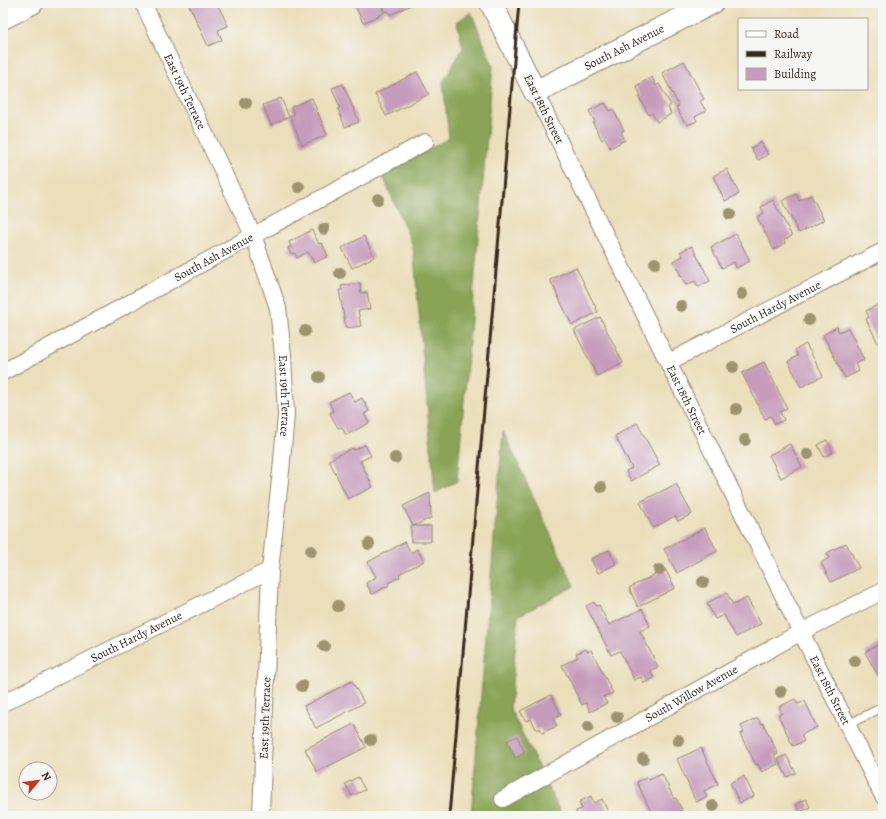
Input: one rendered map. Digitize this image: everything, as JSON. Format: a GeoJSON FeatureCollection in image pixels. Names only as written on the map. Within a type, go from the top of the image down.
{"type":"FeatureCollection","features":[{"type":"Feature","properties":{"kind":"street"},"geometry":{"type":"LineString","coordinates":[[3,18],[32,3]]}},
{"type":"Feature","properties":{"kind":"street","name":"East 19th Terrace"},"geometry":{"type":"LineString","coordinates":[[143,3],[253,235],[278,308],[284,355],[286,415],[270,570],[261,816]]}},
{"type":"Feature","properties":{"kind":"street","name":"East 18th Street"},"geometry":{"type":"LineString","coordinates":[[491,3],[883,796]]}},
{"type":"Feature","properties":{"kind":"street","name":"South Ash Avenue"},"geometry":{"type":"LineString","coordinates":[[535,92],[704,5]]}},
{"type":"Feature","properties":{"kind":"street","name":"South Ash Avenue"},"geometry":{"type":"LineString","coordinates":[[3,372],[425,142]]}},
{"type":"Feature","properties":{"kind":"street","name":"South Hardy Avenue"},"geometry":{"type":"LineString","coordinates":[[669,362],[883,251]]}},
{"type":"Feature","properties":{"kind":"street","name":"South Hardy Avenue"},"geometry":{"type":"LineString","coordinates":[[3,703],[270,570]]}},
{"type":"Feature","properties":{"kind":"street","name":"South Willow Avenue"},"geometry":{"type":"LineString","coordinates":[[503,799],[801,632],[883,591]]}},
{"type":"Feature","properties":{"kind":"lane"},"geometry":{"type":"LineString","coordinates":[[848,725],[883,707]]}},
{"type":"Feature","properties":{"kind":"green space"},"geometry":{"type":"Polygon","coordinates":[[[471,12],[493,66],[457,481],[435,493],[413,246],[382,174],[449,138],[443,82],[463,48],[457,22],[471,12]]]}},
{"type":"Feature","properties":{"kind":"green space"},"geometry":{"type":"Polygon","coordinates":[[[503,431],[574,586],[518,616],[510,708],[562,816],[471,816],[503,431]]]}},
{"type":"Feature","properties":{"kind":"building"},"geometry":{"type":"Polygon","coordinates":[[[188,3],[217,3],[228,26],[218,30],[222,40],[208,46],[188,3]]]}},
{"type":"Feature","properties":{"kind":"building"},"geometry":{"type":"Polygon","coordinates":[[[354,3],[380,3],[384,13],[363,23],[354,3]]]}},
{"type":"Feature","properties":{"kind":"building"},"geometry":{"type":"Polygon","coordinates":[[[381,3],[415,3],[390,15],[388,11],[385,12],[381,3]]]}},
{"type":"Feature","properties":{"kind":"building"},"geometry":{"type":"Polygon","coordinates":[[[684,61],[704,99],[700,101],[706,111],[695,117],[697,121],[688,125],[686,121],[684,122],[676,107],[679,106],[662,73],[684,61]]]}},
{"type":"Feature","properties":{"kind":"building"},"geometry":{"type":"Polygon","coordinates":[[[417,72],[429,94],[386,116],[375,94],[417,72]]]}},
{"type":"Feature","properties":{"kind":"building"},"geometry":{"type":"Polygon","coordinates":[[[652,77],[656,86],[659,84],[671,105],[668,107],[671,114],[657,122],[652,113],[649,115],[639,97],[641,96],[636,86],[652,77]]]}},
{"type":"Feature","properties":{"kind":"building"},"geometry":{"type":"Polygon","coordinates":[[[343,84],[359,122],[345,127],[338,109],[340,108],[332,88],[343,84]]]}},
{"type":"Feature","properties":{"kind":"building"},"geometry":{"type":"Polygon","coordinates":[[[281,98],[289,117],[271,125],[263,105],[281,98]]]}},
{"type":"Feature","properties":{"kind":"building"},"geometry":{"type":"Polygon","coordinates":[[[312,98],[327,135],[302,145],[290,116],[294,114],[291,107],[312,98]]]}},
{"type":"Feature","properties":{"kind":"building"},"geometry":{"type":"Polygon","coordinates":[[[605,103],[610,111],[613,109],[624,130],[621,132],[625,140],[610,148],[605,138],[602,140],[593,123],[595,122],[589,111],[605,103]]]}},
{"type":"Feature","properties":{"kind":"building"},"geometry":{"type":"Polygon","coordinates":[[[761,142],[768,155],[758,160],[751,148],[761,142]]]}},
{"type":"Feature","properties":{"kind":"building"},"geometry":{"type":"Polygon","coordinates":[[[727,169],[739,194],[725,201],[713,176],[727,169]]]}},
{"type":"Feature","properties":{"kind":"building"},"geometry":{"type":"Polygon","coordinates":[[[796,194],[799,201],[811,195],[824,220],[799,233],[782,201],[796,194]]]}},
{"type":"Feature","properties":{"kind":"building"},"geometry":{"type":"Polygon","coordinates":[[[773,200],[792,236],[784,240],[785,243],[774,250],[757,217],[764,213],[761,207],[773,200]]]}},
{"type":"Feature","properties":{"kind":"building"},"geometry":{"type":"Polygon","coordinates":[[[312,230],[319,244],[322,243],[328,256],[314,263],[308,252],[297,258],[295,253],[291,254],[288,248],[291,247],[289,242],[312,230]]]}},
{"type":"Feature","properties":{"kind":"building"},"geometry":{"type":"Polygon","coordinates":[[[736,234],[750,261],[736,268],[734,262],[722,268],[711,247],[736,234]]]}},
{"type":"Feature","properties":{"kind":"building"},"geometry":{"type":"Polygon","coordinates":[[[364,236],[374,257],[352,268],[342,248],[364,236]]]}},
{"type":"Feature","properties":{"kind":"building"},"geometry":{"type":"Polygon","coordinates":[[[692,246],[710,281],[698,287],[695,281],[686,285],[673,261],[683,256],[680,252],[692,246]]]}},
{"type":"Feature","properties":{"kind":"building"},"geometry":{"type":"Polygon","coordinates":[[[576,267],[598,312],[572,325],[550,280],[576,267]]]}},
{"type":"Feature","properties":{"kind":"building"},"geometry":{"type":"Polygon","coordinates":[[[360,283],[361,293],[367,292],[370,309],[358,311],[361,326],[346,328],[339,290],[342,290],[341,286],[360,283]]]}},
{"type":"Feature","properties":{"kind":"building"},"geometry":{"type":"Polygon","coordinates":[[[883,302],[883,343],[879,345],[866,319],[869,317],[866,311],[883,302]]]}},
{"type":"Feature","properties":{"kind":"building"},"geometry":{"type":"Polygon","coordinates":[[[600,317],[623,363],[597,376],[574,330],[600,317]]]}},
{"type":"Feature","properties":{"kind":"building"},"geometry":{"type":"Polygon","coordinates":[[[837,327],[839,332],[848,328],[864,360],[855,364],[859,371],[845,378],[823,335],[837,327]]]}},
{"type":"Feature","properties":{"kind":"building"},"geometry":{"type":"Polygon","coordinates":[[[806,344],[823,376],[801,387],[788,361],[798,356],[795,350],[806,344]]]}},
{"type":"Feature","properties":{"kind":"building"},"geometry":{"type":"Polygon","coordinates":[[[764,362],[787,408],[780,412],[784,420],[775,424],[771,416],[765,419],[742,373],[764,362]]]}},
{"type":"Feature","properties":{"kind":"building"},"geometry":{"type":"Polygon","coordinates":[[[349,392],[355,402],[362,398],[369,411],[364,414],[369,423],[346,435],[342,427],[338,428],[330,413],[333,411],[329,402],[349,392]]]}},
{"type":"Feature","properties":{"kind":"building"},"geometry":{"type":"Polygon","coordinates":[[[637,423],[660,465],[631,481],[626,471],[632,468],[615,436],[637,423]]]}},
{"type":"Feature","properties":{"kind":"building"},"geometry":{"type":"Polygon","coordinates":[[[827,440],[833,452],[824,457],[818,445],[827,440]]]}},
{"type":"Feature","properties":{"kind":"building"},"geometry":{"type":"Polygon","coordinates":[[[790,444],[802,467],[781,478],[769,455],[790,444]]]}},
{"type":"Feature","properties":{"kind":"building"},"geometry":{"type":"Polygon","coordinates":[[[365,445],[371,456],[360,461],[373,487],[348,499],[329,460],[353,448],[354,450],[365,445]]]}},
{"type":"Feature","properties":{"kind":"building"},"geometry":{"type":"Polygon","coordinates":[[[676,484],[692,514],[678,521],[675,516],[653,528],[640,502],[676,484]]]}},
{"type":"Feature","properties":{"kind":"building"},"geometry":{"type":"Polygon","coordinates":[[[430,493],[431,518],[413,526],[403,506],[430,493]]]}},
{"type":"Feature","properties":{"kind":"building"},"geometry":{"type":"Polygon","coordinates":[[[411,526],[431,526],[431,542],[411,542],[411,526]]]}},
{"type":"Feature","properties":{"kind":"building"},"geometry":{"type":"Polygon","coordinates":[[[705,528],[717,551],[677,573],[664,549],[705,528]]]}},
{"type":"Feature","properties":{"kind":"building"},"geometry":{"type":"Polygon","coordinates":[[[405,542],[411,553],[417,549],[424,561],[399,574],[400,577],[372,594],[366,583],[376,577],[368,562],[405,542]]]}},
{"type":"Feature","properties":{"kind":"building"},"geometry":{"type":"Polygon","coordinates":[[[846,543],[859,568],[831,582],[821,563],[829,558],[827,553],[846,543]]]}},
{"type":"Feature","properties":{"kind":"building"},"geometry":{"type":"Polygon","coordinates":[[[609,550],[616,564],[598,573],[591,559],[609,550]]]}},
{"type":"Feature","properties":{"kind":"building"},"geometry":{"type":"Polygon","coordinates":[[[665,569],[675,588],[638,607],[629,588],[665,569]]]}},
{"type":"Feature","properties":{"kind":"building"},"geometry":{"type":"Polygon","coordinates":[[[727,593],[733,605],[747,598],[761,624],[736,637],[724,615],[715,619],[707,603],[727,593]]]}},
{"type":"Feature","properties":{"kind":"building"},"geometry":{"type":"Polygon","coordinates":[[[594,602],[596,606],[599,605],[609,625],[642,609],[650,626],[640,631],[658,667],[650,671],[654,678],[644,683],[641,677],[634,680],[620,651],[611,655],[586,606],[594,602]]]}},
{"type":"Feature","properties":{"kind":"building"},"geometry":{"type":"Polygon","coordinates":[[[883,642],[883,673],[878,676],[865,652],[883,642]]]}},
{"type":"Feature","properties":{"kind":"building"},"geometry":{"type":"Polygon","coordinates":[[[586,649],[588,652],[591,650],[613,693],[603,697],[607,703],[590,712],[586,703],[582,705],[562,665],[578,657],[576,654],[586,649]]]}},
{"type":"Feature","properties":{"kind":"building"},"geometry":{"type":"Polygon","coordinates":[[[352,681],[364,703],[316,728],[304,706],[352,681]]]}},
{"type":"Feature","properties":{"kind":"building"},"geometry":{"type":"Polygon","coordinates":[[[551,695],[561,715],[553,719],[557,726],[542,733],[540,728],[537,730],[531,719],[526,721],[520,711],[551,695]]]}},
{"type":"Feature","properties":{"kind":"building"},"geometry":{"type":"Polygon","coordinates":[[[795,699],[798,704],[805,701],[817,727],[801,735],[804,741],[793,746],[778,715],[782,713],[779,707],[795,699]]]}},
{"type":"Feature","properties":{"kind":"building"},"geometry":{"type":"Polygon","coordinates":[[[758,718],[761,724],[763,723],[778,754],[774,755],[778,764],[762,772],[758,764],[756,765],[740,734],[744,732],[741,726],[758,718]]]}},
{"type":"Feature","properties":{"kind":"building"},"geometry":{"type":"Polygon","coordinates":[[[354,724],[366,747],[317,772],[305,749],[354,724]]]}},
{"type":"Feature","properties":{"kind":"building"},"geometry":{"type":"Polygon","coordinates":[[[517,736],[525,753],[515,758],[507,741],[517,736]]]}},
{"type":"Feature","properties":{"kind":"building"},"geometry":{"type":"Polygon","coordinates":[[[701,748],[718,784],[704,791],[707,797],[696,802],[677,759],[701,748]]]}},
{"type":"Feature","properties":{"kind":"building"},"geometry":{"type":"Polygon","coordinates":[[[786,755],[796,773],[787,777],[778,759],[786,755]]]}},
{"type":"Feature","properties":{"kind":"building"},"geometry":{"type":"Polygon","coordinates":[[[662,774],[674,799],[676,798],[682,810],[671,816],[653,816],[637,782],[648,777],[649,780],[662,774]]]}},
{"type":"Feature","properties":{"kind":"building"},"geometry":{"type":"Polygon","coordinates":[[[744,776],[754,796],[740,803],[730,783],[744,776]]]}},
{"type":"Feature","properties":{"kind":"building"},"geometry":{"type":"Polygon","coordinates":[[[358,777],[365,790],[352,796],[345,784],[358,777]]]}},
{"type":"Feature","properties":{"kind":"building"},"geometry":{"type":"Polygon","coordinates":[[[591,796],[594,803],[602,799],[610,816],[578,816],[576,811],[582,809],[579,802],[591,796]]]}},
{"type":"Feature","properties":{"kind":"building"},"geometry":{"type":"Polygon","coordinates":[[[806,799],[810,807],[800,812],[796,804],[806,799]]]}},
{"type":"Feature","properties":{"kind":"railway"},"geometry":{"type":"LineString","coordinates":[[449,816],[519,3]]}}]}
